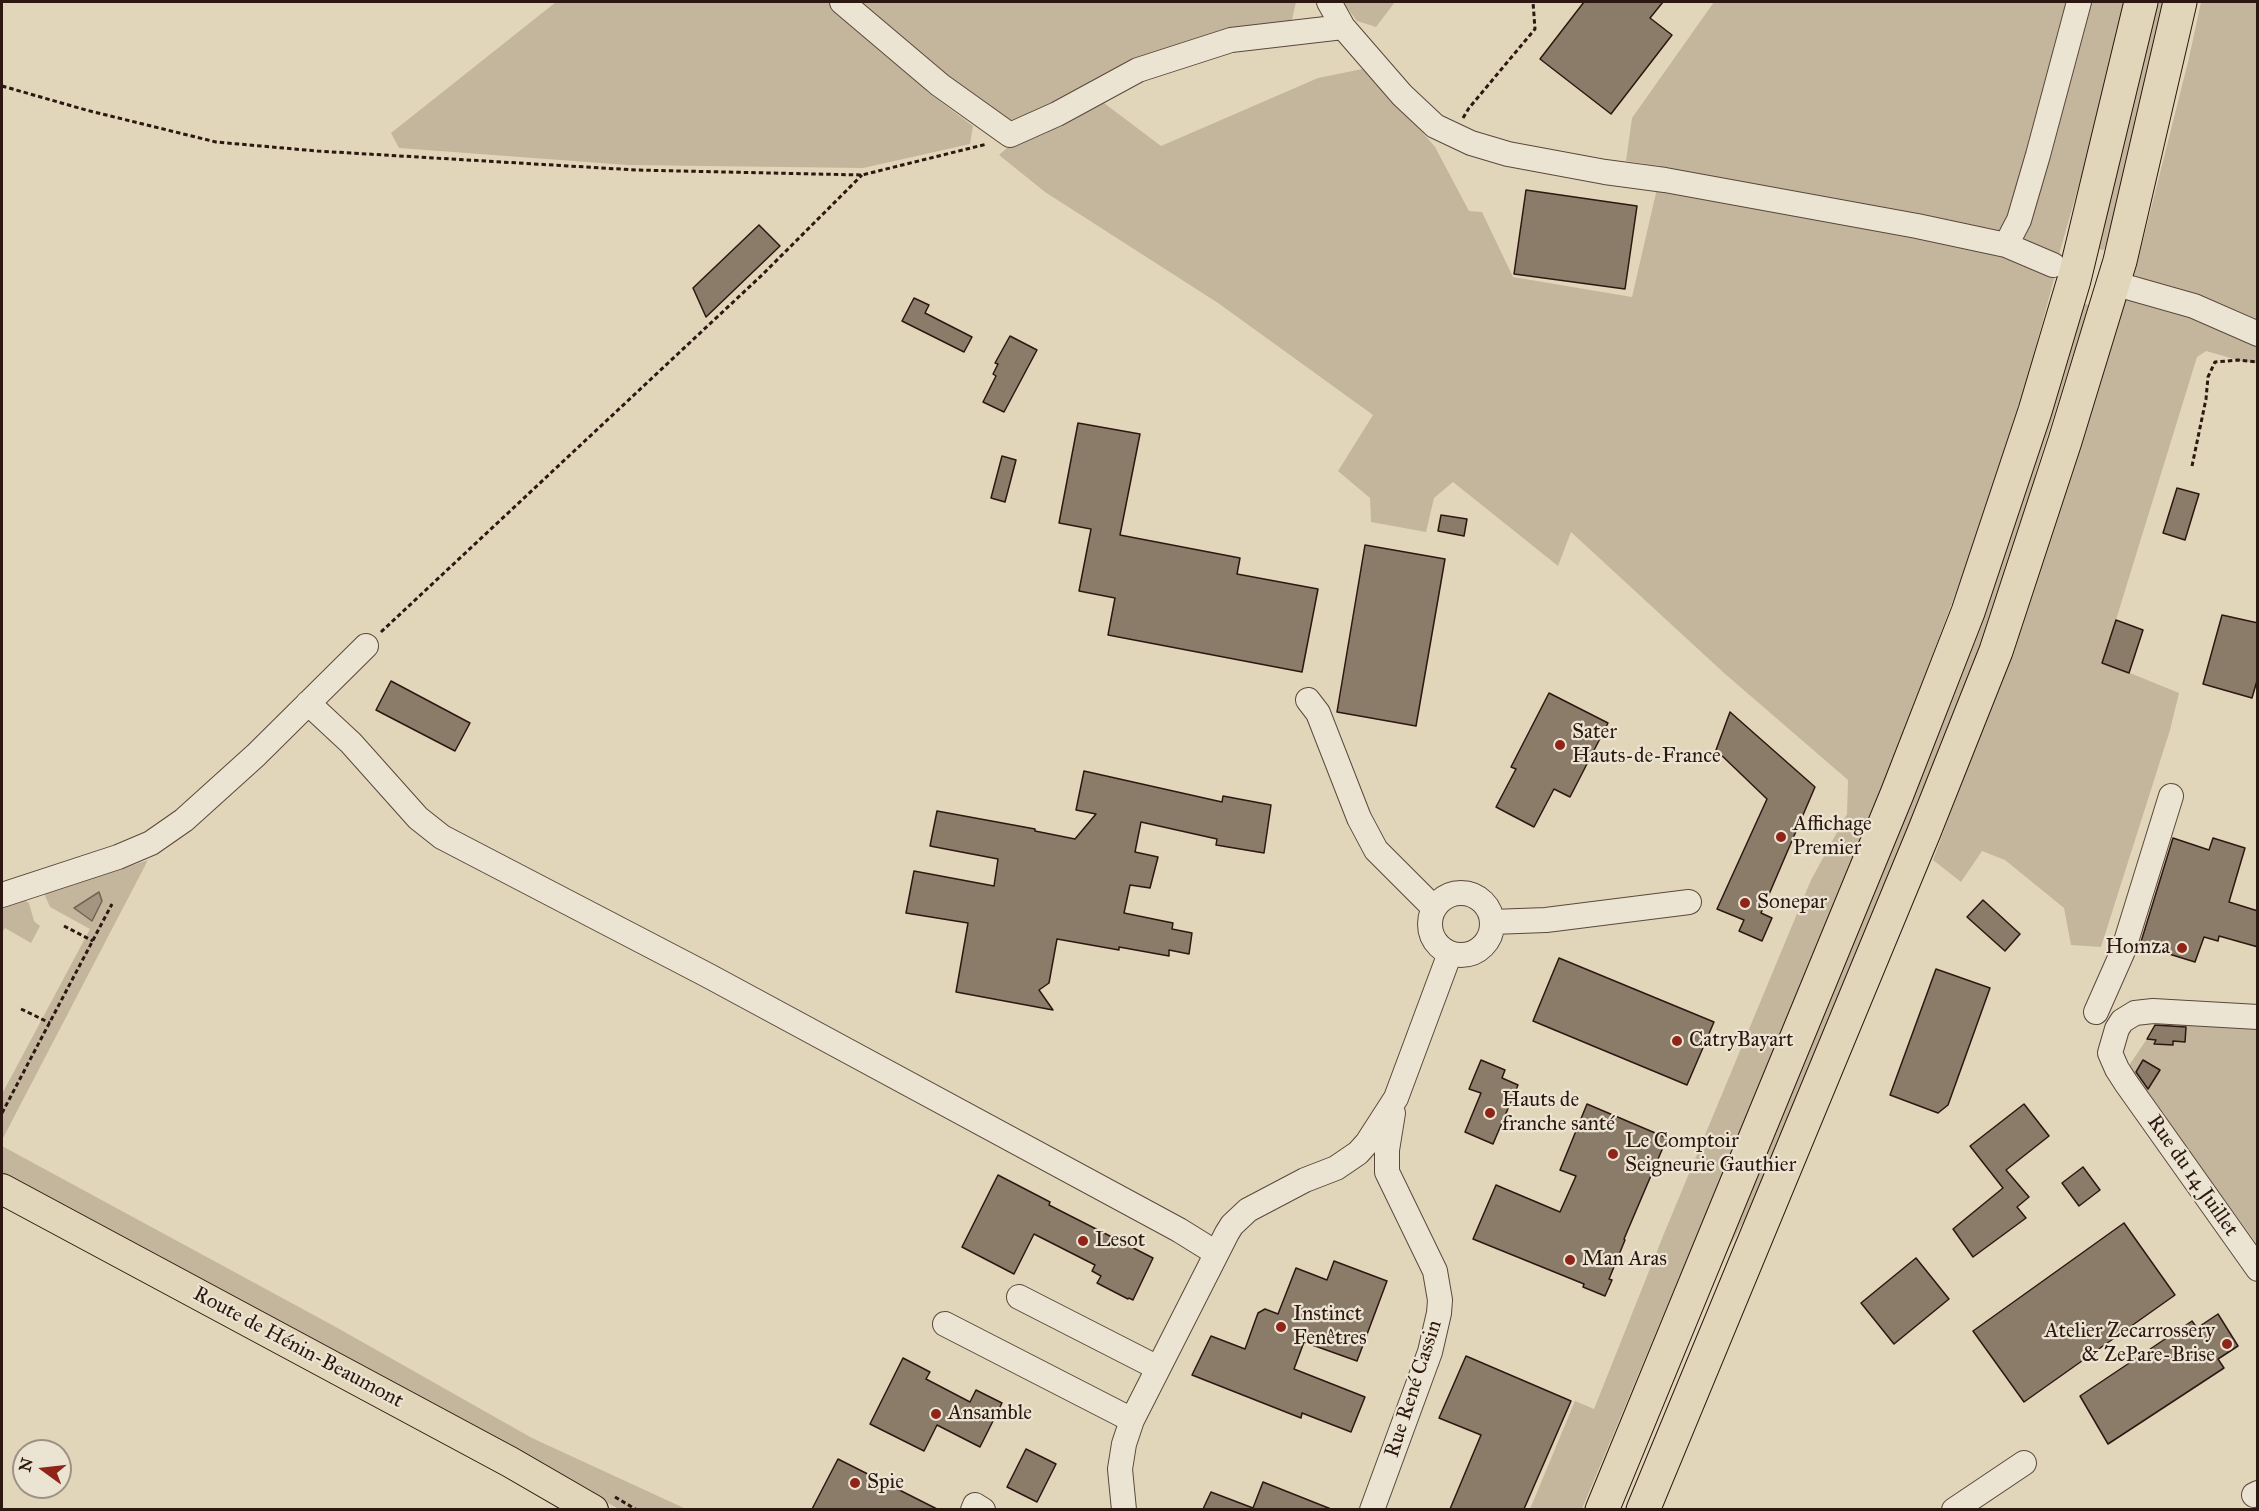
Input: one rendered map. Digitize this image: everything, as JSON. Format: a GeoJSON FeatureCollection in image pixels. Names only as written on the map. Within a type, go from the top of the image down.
{"type":"FeatureCollection","features":[{"type":"Feature","properties":{"kind":"highway"},"geometry":{"type":"LineString","coordinates":[[1602,1509],[1892,805],[1968,612],[2035,411],[2074,280],[2141,2]]}},
{"type":"Feature","properties":{"kind":"highway"},"geometry":{"type":"LineString","coordinates":[[1643,1509],[1924,832],[1996,651],[2065,441],[2120,261],[2181,2]]}},
{"type":"Feature","properties":{"kind":"highway"},"geometry":{"type":"LineString","coordinates":[[1662,1509],[1717,1367],[1778,1185]]}},
{"type":"Feature","properties":{"kind":"main road","name":"Route de Hénin-Beaumont"},"geometry":{"type":"LineString","coordinates":[[2,1189],[510,1462],[593,1509]]}},
{"type":"Feature","properties":{"kind":"street"},"geometry":{"type":"LineString","coordinates":[[842,2],[940,85],[1010,135],[1057,114],[1138,70],[1231,40],[1343,27]]}},
{"type":"Feature","properties":{"kind":"street"},"geometry":{"type":"LineString","coordinates":[[1329,2],[1343,27],[1402,96],[1435,126],[1471,143],[1508,154],[1798,203],[2006,245],[2053,265]]}},
{"type":"Feature","properties":{"kind":"street"},"geometry":{"type":"LineString","coordinates":[[2006,245],[2019,220],[2032,177],[2079,2]]}},
{"type":"Feature","properties":{"kind":"street"},"geometry":{"type":"LineString","coordinates":[[2127,287],[2194,306],[2258,334]]}},
{"type":"Feature","properties":{"kind":"street"},"geometry":{"type":"LineString","coordinates":[[2,895],[151,843],[184,820],[256,755],[366,646]]}},
{"type":"Feature","properties":{"kind":"street"},"geometry":{"type":"LineString","coordinates":[[1308,700],[1318,713],[1359,818],[1376,850],[1434,908]]}},
{"type":"Feature","properties":{"kind":"street"},"geometry":{"type":"LineString","coordinates":[[308,703],[351,743],[418,818],[442,837],[709,976],[1179,1230],[1216,1253]]}},
{"type":"Feature","properties":{"kind":"street"},"geometry":{"type":"LineString","coordinates":[[2096,1012],[2122,951],[2171,796]]}},
{"type":"Feature","properties":{"kind":"street"},"geometry":{"type":"LineString","coordinates":[[1466,893],[1483,902],[1492,922],[1491,933],[1482,947],[1467,954],[1450,953],[1438,945],[1431,933],[1434,908],[1448,896],[1466,893]]}},
{"type":"Feature","properties":{"kind":"street"},"geometry":{"type":"LineString","coordinates":[[1492,922],[1546,920],[1689,903]]}},
{"type":"Feature","properties":{"kind":"street"},"geometry":{"type":"LineString","coordinates":[[1123,1509],[1120,1482],[1121,1463],[1132,1420],[1232,1225],[1248,1210],[1305,1180],[1342,1165],[1367,1143],[1396,1098],[1450,953]]}},
{"type":"Feature","properties":{"kind":"street","name":"Rue du 14 Juillet"},"geometry":{"type":"LineString","coordinates":[[2258,1017],[2135,1012],[2122,1021],[2111,1044],[2110,1053],[2126,1083],[2258,1269]]}},
{"type":"Feature","properties":{"kind":"street","name":"Rue René Cassin"},"geometry":{"type":"LineString","coordinates":[[1372,1509],[1430,1352],[1440,1300],[1435,1271],[1389,1179],[1387,1149],[1396,1098]]}},
{"type":"Feature","properties":{"kind":"street"},"geometry":{"type":"LineString","coordinates":[[1342,1165],[1370,1166],[1389,1179]]}},
{"type":"Feature","properties":{"kind":"street"},"geometry":{"type":"LineString","coordinates":[[1019,1297],[1158,1368]]}},
{"type":"Feature","properties":{"kind":"street"},"geometry":{"type":"LineString","coordinates":[[945,1324],[1132,1420]]}},
{"type":"Feature","properties":{"kind":"street"},"geometry":{"type":"LineString","coordinates":[[1954,1509],[2024,1463]]}},
{"type":"Feature","properties":{"kind":"street"},"geometry":{"type":"LineString","coordinates":[[973,1509],[975,1506],[983,1509]]}},
{"type":"Feature","properties":{"kind":"path"},"geometry":{"type":"LineString","coordinates":[[1454,135],[1469,108],[1535,29],[1533,2]]}},
{"type":"Feature","properties":{"kind":"path"},"geometry":{"type":"LineString","coordinates":[[2,86],[86,110],[216,142],[317,151],[636,170],[862,175],[984,146],[1010,135]]}},
{"type":"Feature","properties":{"kind":"path"},"geometry":{"type":"LineString","coordinates":[[366,646],[762,275],[862,175]]}},
{"type":"Feature","properties":{"kind":"path"},"geometry":{"type":"LineString","coordinates":[[2192,466],[2206,399],[2208,377],[2215,362],[2238,360],[2258,362]]}},
{"type":"Feature","properties":{"kind":"path"},"geometry":{"type":"LineString","coordinates":[[2,1113],[112,904]]}},
{"type":"Feature","properties":{"kind":"path"},"geometry":{"type":"LineString","coordinates":[[64,926],[93,941]]}},
{"type":"Feature","properties":{"kind":"path"},"geometry":{"type":"LineString","coordinates":[[21,1009],[50,1023]]}},
{"type":"Feature","properties":{"kind":"shaded area"},"geometry":{"type":"Polygon","coordinates":[[[556,2],[1296,2],[1291,24],[1005,125],[944,79],[926,91],[973,126],[970,144],[863,168],[627,165],[399,148],[391,133],[556,2]]]}},
{"type":"Feature","properties":{"kind":"shaded area"},"geometry":{"type":"Polygon","coordinates":[[[1343,2],[1395,2],[1376,27],[1357,21],[1343,2]]]}},
{"type":"Feature","properties":{"kind":"shaded area"},"geometry":{"type":"Polygon","coordinates":[[[1714,2],[2072,2],[2005,232],[1660,172],[1661,166],[1626,161],[1632,118],[1714,2]]]}},
{"type":"Feature","properties":{"kind":"shaded area"},"geometry":{"type":"Polygon","coordinates":[[[2083,2],[2126,2],[2110,76],[2058,258],[2018,238],[2083,2]]]}},
{"type":"Feature","properties":{"kind":"shaded area"},"geometry":{"type":"Polygon","coordinates":[[[2156,2],[2165,2],[2117,207],[2104,250],[2093,248],[2156,2]]]}},
{"type":"Feature","properties":{"kind":"shaded area"},"geometry":{"type":"Polygon","coordinates":[[[2201,2],[2257,2],[2257,363],[2206,351],[2197,357],[2103,662],[2179,693],[2170,730],[2101,947],[2071,945],[2064,908],[2005,860],[1982,851],[1961,882],[1933,860],[2019,629],[2127,287],[2135,272],[2201,2]]]}},
{"type":"Feature","properties":{"kind":"shaded area"},"geometry":{"type":"Polygon","coordinates":[[[1367,68],[1435,147],[1469,211],[1482,212],[1513,277],[1632,297],[1658,184],[1993,252],[2055,275],[2029,373],[1968,560],[1879,799],[1582,1509],[1530,1509],[1575,1401],[1594,1409],[1663,1236],[1811,880],[1847,814],[1848,780],[1724,673],[1571,532],[1558,566],[1453,482],[1434,498],[1426,532],[1371,522],[1370,498],[1338,471],[1373,415],[1218,303],[1045,192],[999,155],[1013,143],[1100,100],[1161,146],[1318,78],[1367,68]]]}},
{"type":"Feature","properties":{"kind":"shaded area"},"geometry":{"type":"Polygon","coordinates":[[[2077,302],[2089,305],[2035,475],[2043,475],[1994,615],[1767,1178],[1716,1272],[2077,302]]]}},
{"type":"Feature","properties":{"kind":"shaded area"},"geometry":{"type":"Polygon","coordinates":[[[148,860],[2,1140],[2,1094],[90,929],[50,907],[43,891],[107,874],[148,860]]]}},
{"type":"Feature","properties":{"kind":"shaded area"},"geometry":{"type":"Polygon","coordinates":[[[99,892],[102,901],[92,921],[74,908],[99,892]]]}},
{"type":"Feature","properties":{"kind":"shaded area"},"geometry":{"type":"Polygon","coordinates":[[[24,900],[29,903],[34,921],[40,926],[31,943],[5,928],[2,933],[2,908],[24,900]]]}},
{"type":"Feature","properties":{"kind":"shaded area"},"geometry":{"type":"Polygon","coordinates":[[[2157,1024],[2257,1029],[2257,1244],[2128,1067],[2157,1024]]]}},
{"type":"Feature","properties":{"kind":"shaded area"},"geometry":{"type":"Polygon","coordinates":[[[2,1146],[334,1326],[532,1438],[686,1509],[619,1509],[2,1176],[2,1146]]]}},
{"type":"Feature","properties":{"kind":"building"},"geometry":{"type":"Polygon","coordinates":[[[1584,2],[1663,2],[1650,18],[1672,35],[1611,114],[1540,59],[1584,2]]]}},
{"type":"Feature","properties":{"kind":"building"},"geometry":{"type":"Polygon","coordinates":[[[1526,190],[1637,206],[1625,289],[1514,274],[1526,190]]]}},
{"type":"Feature","properties":{"kind":"building"},"geometry":{"type":"Polygon","coordinates":[[[759,225],[780,246],[706,317],[693,288],[759,225]]]}},
{"type":"Feature","properties":{"kind":"building"},"geometry":{"type":"Polygon","coordinates":[[[914,298],[929,305],[925,313],[972,337],[964,352],[902,321],[914,298]]]}},
{"type":"Feature","properties":{"kind":"building"},"geometry":{"type":"Polygon","coordinates":[[[1010,336],[1037,350],[1004,412],[983,402],[996,376],[993,374],[998,364],[995,363],[1010,336]]]}},
{"type":"Feature","properties":{"kind":"building"},"geometry":{"type":"Polygon","coordinates":[[[1078,423],[1140,434],[1120,535],[1240,558],[1237,574],[1318,589],[1302,672],[1108,635],[1115,598],[1079,591],[1091,529],[1059,523],[1078,423]]]}},
{"type":"Feature","properties":{"kind":"building"},"geometry":{"type":"Polygon","coordinates":[[[1002,456],[1016,460],[1005,502],[991,498],[1002,456]]]}},
{"type":"Feature","properties":{"kind":"building"},"geometry":{"type":"Polygon","coordinates":[[[2177,488],[2199,494],[2185,540],[2163,533],[2177,488]]]}},
{"type":"Feature","properties":{"kind":"building"},"geometry":{"type":"Polygon","coordinates":[[[1441,515],[1467,519],[1464,536],[1438,531],[1441,515]]]}},
{"type":"Feature","properties":{"kind":"building"},"geometry":{"type":"Polygon","coordinates":[[[1365,545],[1445,559],[1416,726],[1337,712],[1365,545]]]}},
{"type":"Feature","properties":{"kind":"building"},"geometry":{"type":"Polygon","coordinates":[[[2222,615],[2258,623],[2258,677],[2252,698],[2203,684],[2222,615]]]}},
{"type":"Feature","properties":{"kind":"building"},"geometry":{"type":"Polygon","coordinates":[[[2116,620],[2143,630],[2129,673],[2102,663],[2116,620]]]}},
{"type":"Feature","properties":{"kind":"building"},"geometry":{"type":"Polygon","coordinates":[[[391,681],[470,723],[455,751],[376,710],[391,681]]]}},
{"type":"Feature","properties":{"kind":"building","name":"Sater Hauts-de-France"},"geometry":{"type":"Polygon","coordinates":[[[1549,693],[1608,723],[1570,797],[1554,789],[1534,827],[1496,807],[1516,769],[1511,767],[1549,693]]]}},
{"type":"Feature","properties":{"kind":"building"},"geometry":{"type":"Polygon","coordinates":[[[1730,712],[1815,787],[1761,913],[1772,918],[1762,941],[1739,931],[1744,920],[1717,909],[1767,799],[1716,750],[1730,712]]]}},
{"type":"Feature","properties":{"kind":"building"},"geometry":{"type":"Polygon","coordinates":[[[1084,771],[1222,802],[1223,796],[1271,805],[1264,853],[1216,845],[1217,839],[1141,822],[1135,852],[1158,857],[1150,888],[1130,885],[1124,913],[1173,923],[1172,929],[1192,933],[1189,954],[1169,950],[1169,956],[1057,939],[1049,983],[1039,990],[1053,1010],[956,992],[968,923],[906,913],[914,871],[994,886],[998,859],[930,846],[937,811],[1035,829],[1035,831],[1075,839],[1096,814],[1076,810],[1084,771]]]}},
{"type":"Feature","properties":{"kind":"building"},"geometry":{"type":"Polygon","coordinates":[[[2173,838],[2209,850],[2213,838],[2245,848],[2229,902],[2258,911],[2258,947],[2219,936],[2218,941],[2204,937],[2195,962],[2140,945],[2173,838]]]}},
{"type":"Feature","properties":{"kind":"building"},"geometry":{"type":"Polygon","coordinates":[[[1983,900],[2020,934],[2005,951],[1967,917],[1983,900]]]}},
{"type":"Feature","properties":{"kind":"building"},"geometry":{"type":"Polygon","coordinates":[[[1559,958],[1714,1022],[1687,1085],[1533,1021],[1559,958]]]}},
{"type":"Feature","properties":{"kind":"building"},"geometry":{"type":"Polygon","coordinates":[[[1936,969],[1990,988],[1948,1105],[1938,1113],[1890,1095],[1936,969]]]}},
{"type":"Feature","properties":{"kind":"building"},"geometry":{"type":"Polygon","coordinates":[[[2155,1025],[2186,1027],[2185,1042],[2173,1041],[2173,1045],[2154,1044],[2156,1040],[2147,1039],[2155,1025]]]}},
{"type":"Feature","properties":{"kind":"building","name":"Hauts de franche santé"},"geometry":{"type":"Polygon","coordinates":[[[1481,1060],[1505,1070],[1502,1078],[1518,1085],[1493,1144],[1465,1132],[1481,1093],[1469,1089],[1481,1060]]]}},
{"type":"Feature","properties":{"kind":"building"},"geometry":{"type":"Polygon","coordinates":[[[2143,1060],[2160,1070],[2148,1089],[2136,1072],[2143,1060]]]}},
{"type":"Feature","properties":{"kind":"building"},"geometry":{"type":"Polygon","coordinates":[[[1587,1104],[1667,1138],[1624,1239],[1605,1296],[1583,1287],[1584,1284],[1473,1239],[1496,1185],[1560,1212],[1576,1176],[1560,1170],[1587,1104]]]}},
{"type":"Feature","properties":{"kind":"building"},"geometry":{"type":"Polygon","coordinates":[[[2024,1104],[2049,1136],[2006,1170],[2029,1197],[2017,1207],[2026,1218],[1973,1257],[1953,1229],[2003,1188],[1970,1146],[2024,1104]]]}},
{"type":"Feature","properties":{"kind":"building"},"geometry":{"type":"Polygon","coordinates":[[[2083,1167],[2100,1190],[2079,1206],[2062,1183],[2083,1167]]]}},
{"type":"Feature","properties":{"kind":"building","name":"Lesot"},"geometry":{"type":"Polygon","coordinates":[[[998,1175],[1050,1202],[1049,1205],[1153,1258],[1133,1300],[1097,1283],[1101,1276],[1092,1271],[1095,1265],[1034,1234],[1014,1274],[962,1247],[998,1175]]]}},
{"type":"Feature","properties":{"kind":"building"},"geometry":{"type":"Polygon","coordinates":[[[2124,1223],[2175,1295],[2024,1402],[1973,1331],[2124,1223]]]}},
{"type":"Feature","properties":{"kind":"building"},"geometry":{"type":"Polygon","coordinates":[[[1916,1258],[1949,1299],[1894,1344],[1861,1303],[1916,1258]]]}},
{"type":"Feature","properties":{"kind":"building"},"geometry":{"type":"Polygon","coordinates":[[[1334,1261],[1387,1281],[1357,1361],[1304,1342],[1294,1369],[1365,1397],[1351,1432],[1302,1413],[1301,1418],[1192,1375],[1211,1336],[1245,1349],[1258,1313],[1265,1309],[1278,1314],[1296,1268],[1327,1280],[1334,1261]]]}},
{"type":"Feature","properties":{"kind":"building"},"geometry":{"type":"Polygon","coordinates":[[[2218,1314],[2238,1346],[2218,1359],[2224,1368],[2108,1444],[2080,1396],[2192,1321],[2197,1328],[2218,1314]]]}},
{"type":"Feature","properties":{"kind":"building"},"geometry":{"type":"Polygon","coordinates":[[[1466,1356],[1571,1401],[1524,1509],[1450,1509],[1481,1435],[1439,1418],[1466,1356]]]}},
{"type":"Feature","properties":{"kind":"building","name":"Ansamble"},"geometry":{"type":"Polygon","coordinates":[[[903,1358],[930,1372],[926,1379],[970,1402],[976,1390],[1002,1403],[980,1447],[937,1425],[924,1451],[870,1424],[903,1358]]]}},
{"type":"Feature","properties":{"kind":"building"},"geometry":{"type":"Polygon","coordinates":[[[1026,1449],[1056,1464],[1037,1502],[1007,1487],[1026,1449]]]}},
{"type":"Feature","properties":{"kind":"building","name":"Spie"},"geometry":{"type":"Polygon","coordinates":[[[838,1459],[937,1509],[812,1509],[838,1459]]]}},
{"type":"Feature","properties":{"kind":"building"},"geometry":{"type":"Polygon","coordinates":[[[1263,1482],[1331,1509],[1203,1509],[1211,1492],[1253,1508],[1263,1482]]]}},
{"type":"Feature","properties":{"kind":"place","name":"Sater Hauts-de-France"},"geometry":{"type":"Point","coordinates":[1560,745]}},
{"type":"Feature","properties":{"kind":"place","name":"Affichage Premier"},"geometry":{"type":"Point","coordinates":[1781,837]}},
{"type":"Feature","properties":{"kind":"place","name":"Sonepar"},"geometry":{"type":"Point","coordinates":[1745,903]}},
{"type":"Feature","properties":{"kind":"place","name":"Homza"},"geometry":{"type":"Point","coordinates":[2182,948]}},
{"type":"Feature","properties":{"kind":"place","name":"CatryBayart"},"geometry":{"type":"Point","coordinates":[1677,1041]}},
{"type":"Feature","properties":{"kind":"place","name":"Hauts de franche santé"},"geometry":{"type":"Point","coordinates":[1490,1113]}},
{"type":"Feature","properties":{"kind":"place","name":"Le Comptoir Seigneurie Gauthier"},"geometry":{"type":"Point","coordinates":[1613,1154]}},
{"type":"Feature","properties":{"kind":"place","name":"Lesot"},"geometry":{"type":"Point","coordinates":[1083,1241]}},
{"type":"Feature","properties":{"kind":"place","name":"Man Aras"},"geometry":{"type":"Point","coordinates":[1570,1260]}},
{"type":"Feature","properties":{"kind":"place","name":"Instinct Fenêtres"},"geometry":{"type":"Point","coordinates":[1281,1327]}},
{"type":"Feature","properties":{"kind":"place","name":"Atelier Zecarrossery & ZePare-Brise"},"geometry":{"type":"Point","coordinates":[2227,1344]}},
{"type":"Feature","properties":{"kind":"place","name":"Ansamble"},"geometry":{"type":"Point","coordinates":[936,1414]}},
{"type":"Feature","properties":{"kind":"place","name":"Spie"},"geometry":{"type":"Point","coordinates":[855,1483]}}]}
